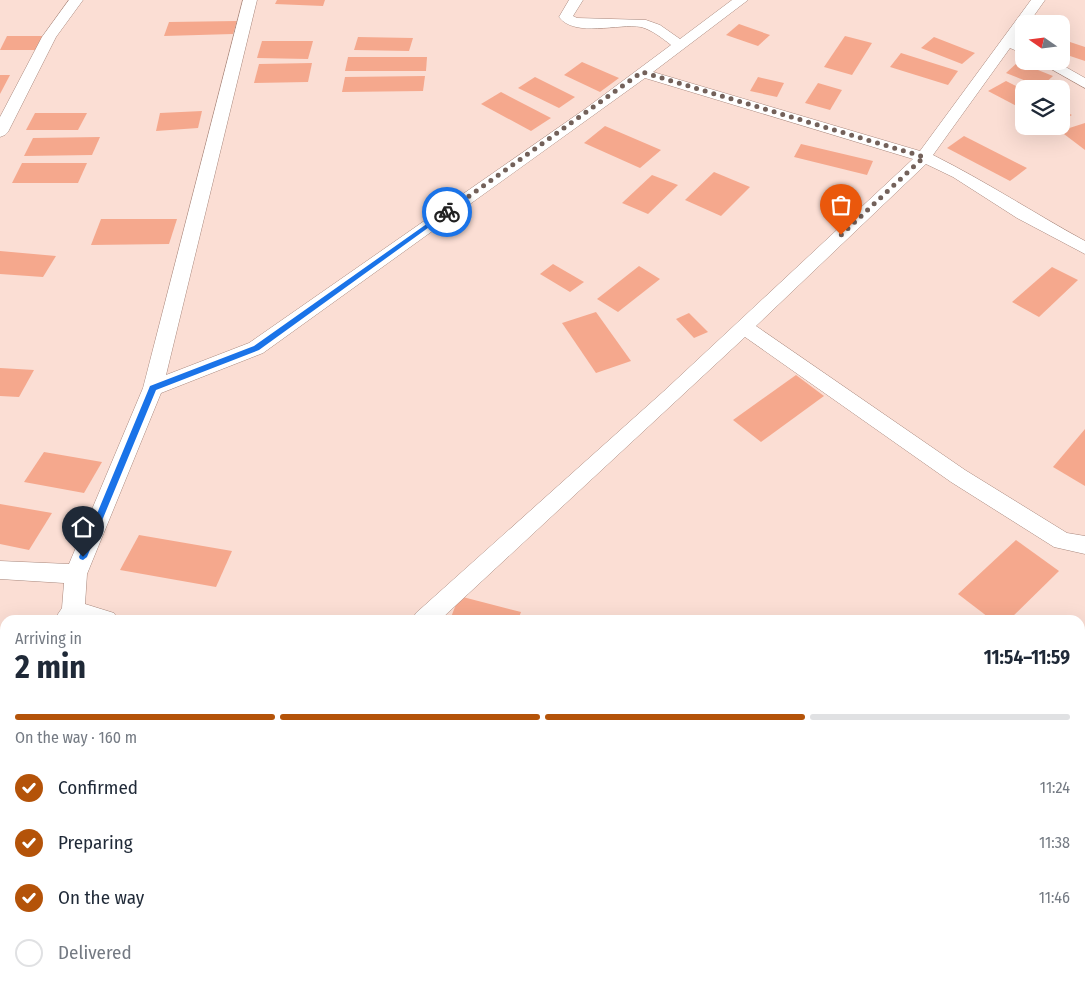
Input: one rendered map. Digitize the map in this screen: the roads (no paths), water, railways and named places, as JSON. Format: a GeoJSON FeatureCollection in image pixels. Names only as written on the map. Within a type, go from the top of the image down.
{"type":"FeatureCollection","features":[{"type":"Feature","properties":{"kind":"street"},"geometry":{"type":"LineString","coordinates":[[0,132],[49,37],[76,0]]}},
{"type":"Feature","properties":{"kind":"street"},"geometry":{"type":"LineString","coordinates":[[70,615],[76,574],[153,388],[250,0]]}},
{"type":"Feature","properties":{"kind":"street"},"geometry":{"type":"LineString","coordinates":[[576,0],[569,9],[566,18],[570,22],[582,24],[628,21],[646,24],[660,30],[679,45]]}},
{"type":"Feature","properties":{"kind":"street"},"geometry":{"type":"LineString","coordinates":[[153,388],[256,348],[741,0]]}},
{"type":"Feature","properties":{"kind":"street"},"geometry":{"type":"LineString","coordinates":[[1031,15],[1038,0]]}},
{"type":"Feature","properties":{"kind":"street"},"geometry":{"type":"LineString","coordinates":[[429,615],[744,327],[924,157],[1015,47]]}},
{"type":"Feature","properties":{"kind":"street"},"geometry":{"type":"LineString","coordinates":[[1060,70],[1085,84]]}},
{"type":"Feature","properties":{"kind":"street"},"geometry":{"type":"LineString","coordinates":[[642,72],[924,157],[959,174],[1023,214],[1085,248]]}},
{"type":"Feature","properties":{"kind":"street"},"geometry":{"type":"LineString","coordinates":[[744,327],[958,476],[1062,541],[1085,545]]}},
{"type":"Feature","properties":{"kind":"street"},"geometry":{"type":"LineString","coordinates":[[0,570],[76,574]]}}]}
